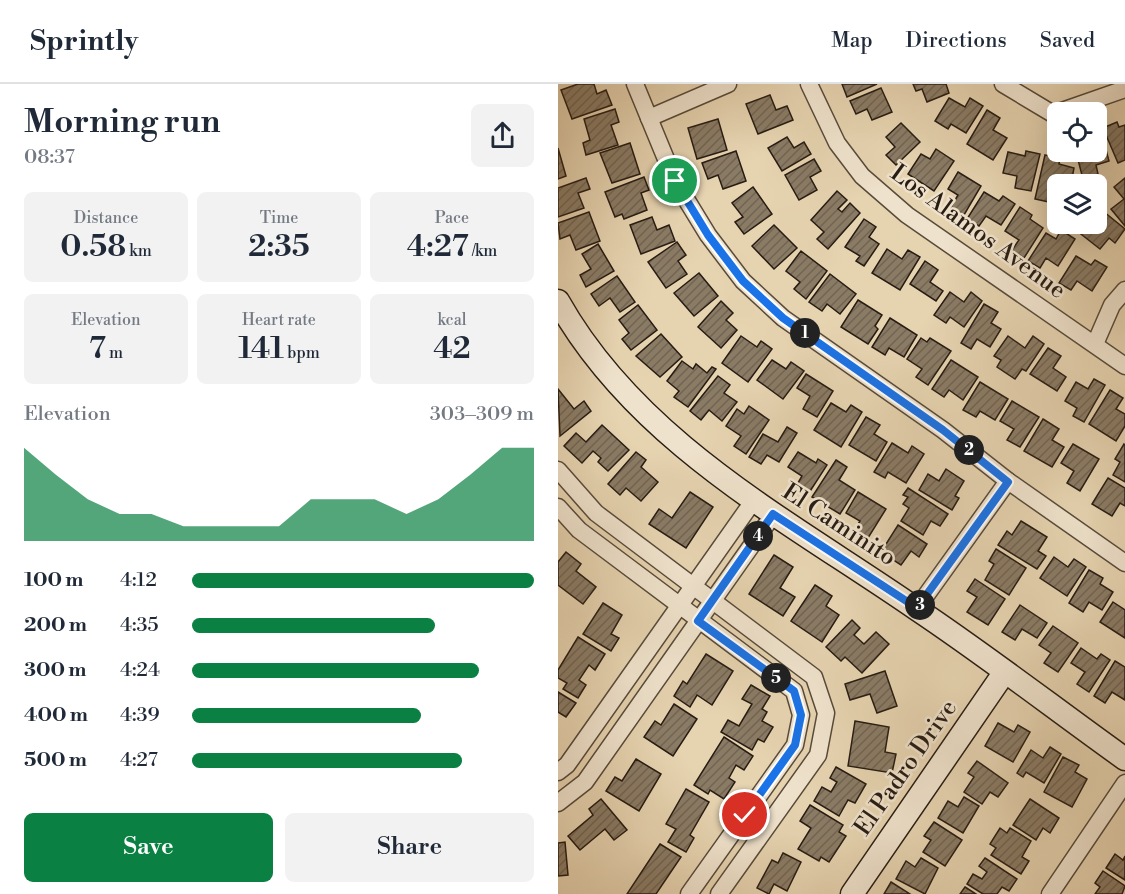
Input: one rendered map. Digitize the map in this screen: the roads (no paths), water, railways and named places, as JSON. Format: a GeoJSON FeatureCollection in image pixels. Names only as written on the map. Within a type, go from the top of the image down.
{"type":"FeatureCollection","features":[{"type":"Feature","properties":{"kind":"street"},"geometry":{"type":"LineString","coordinates":[[635,84],[675,181],[708,235],[743,281],[783,318],[943,430],[1008,482],[1125,563]]}},
{"type":"Feature","properties":{"kind":"street"},"geometry":{"type":"LineString","coordinates":[[649,118],[728,84]]}},
{"type":"Feature","properties":{"kind":"street","name":"Los Alamos Avenue"},"geometry":{"type":"LineString","coordinates":[[809,84],[837,144],[862,176],[907,215],[1125,366]]}},
{"type":"Feature","properties":{"kind":"street"},"geometry":{"type":"LineString","coordinates":[[1003,84],[1047,110]]}},
{"type":"Feature","properties":{"kind":"street"},"geometry":{"type":"LineString","coordinates":[[1089,102],[1125,89]]}},
{"type":"Feature","properties":{"kind":"street"},"geometry":{"type":"LineString","coordinates":[[1095,344],[1112,305],[1125,290]]}},
{"type":"Feature","properties":{"kind":"street","name":"El Caminito"},"geometry":{"type":"LineString","coordinates":[[558,301],[596,360],[628,397],[666,433],[773,514],[917,608],[1125,759]]}},
{"type":"Feature","properties":{"kind":"street"},"geometry":{"type":"LineString","coordinates":[[558,470],[596,513],[814,677],[826,713],[818,755],[719,894]]}},
{"type":"Feature","properties":{"kind":"street"},"geometry":{"type":"LineString","coordinates":[[917,608],[1008,482]]}},
{"type":"Feature","properties":{"kind":"street"},"geometry":{"type":"LineString","coordinates":[[585,782],[562,769],[754,500]]}},
{"type":"Feature","properties":{"kind":"street"},"geometry":{"type":"LineString","coordinates":[[558,507],[579,530],[678,607],[794,691],[801,715],[795,745],[689,894]]}},
{"type":"Feature","properties":{"kind":"street"},"geometry":{"type":"LineString","coordinates":[[558,803],[585,782],[773,514]]}},
{"type":"Feature","properties":{"kind":"street","name":"El Padro Drive"},"geometry":{"type":"LineString","coordinates":[[852,894],[1004,673]]}},
{"type":"Feature","properties":{"kind":"street"},"geometry":{"type":"LineString","coordinates":[[1050,894],[1125,783]]}},
{"type":"Feature","properties":{"kind":"street"},"geometry":{"type":"LineString","coordinates":[[745,815],[764,830]]}}]}
